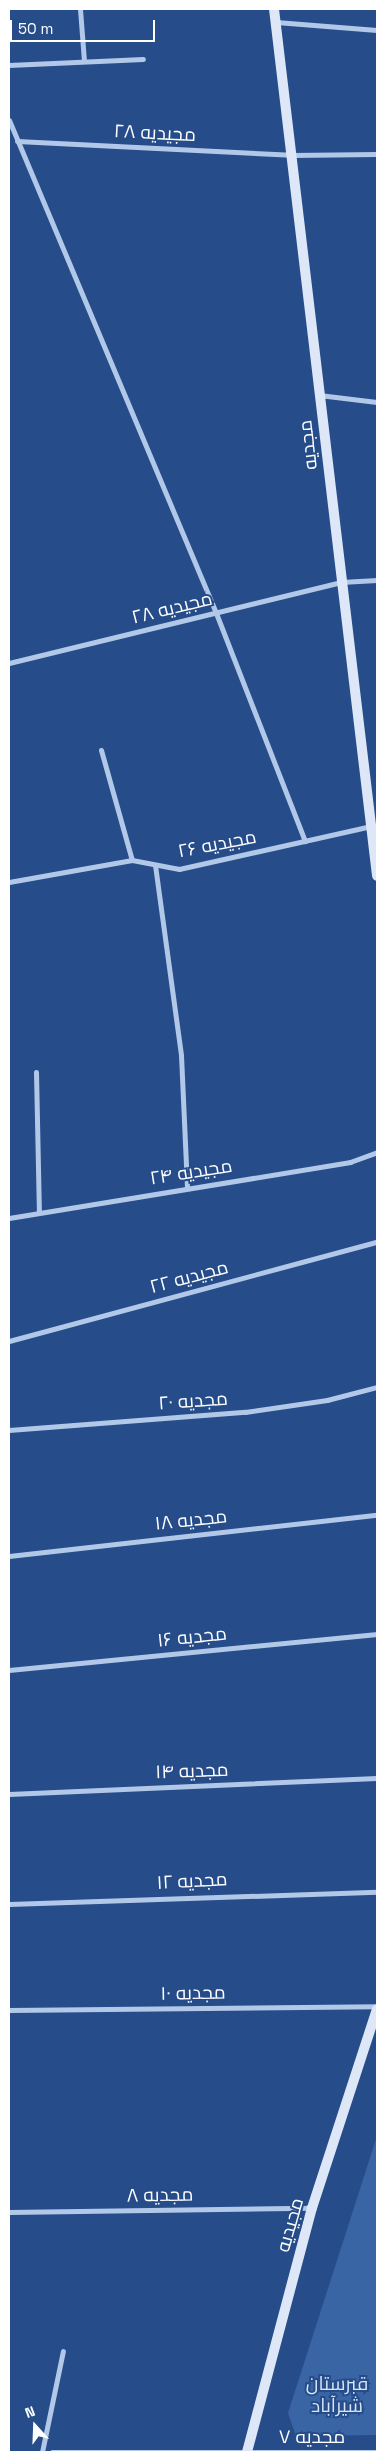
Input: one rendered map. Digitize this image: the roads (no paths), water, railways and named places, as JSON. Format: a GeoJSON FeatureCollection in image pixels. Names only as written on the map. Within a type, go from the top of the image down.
{"type":"FeatureCollection","features":[{"type":"Feature","properties":{"kind":"street"},"geometry":{"type":"LineString","coordinates":[[80,9],[84,62]]}},
{"type":"Feature","properties":{"kind":"street","name":"مجدیه"},"geometry":{"type":"LineString","coordinates":[[274,9],[341,582],[371,826],[376,848],[377,876]]}},
{"type":"Feature","properties":{"kind":"street"},"geometry":{"type":"LineString","coordinates":[[276,22],[377,30]]}},
{"type":"Feature","properties":{"kind":"street"},"geometry":{"type":"LineString","coordinates":[[9,65],[143,58]]}},
{"type":"Feature","properties":{"kind":"street"},"geometry":{"type":"LineString","coordinates":[[9,120],[16,141],[216,613],[305,841]]}},
{"type":"Feature","properties":{"kind":"street","name":"مجیدیه ۲۸"},"geometry":{"type":"LineString","coordinates":[[16,141],[291,155],[377,154]]}},
{"type":"Feature","properties":{"kind":"street"},"geometry":{"type":"LineString","coordinates":[[319,395],[377,402]]}},
{"type":"Feature","properties":{"kind":"street","name":"مجیدیه ۲۸"},"geometry":{"type":"LineString","coordinates":[[9,663],[341,582],[377,580]]}},
{"type":"Feature","properties":{"kind":"street"},"geometry":{"type":"LineString","coordinates":[[101,750],[132,860]]}},
{"type":"Feature","properties":{"kind":"street","name":"مجیدیه ۲۶"},"geometry":{"type":"LineString","coordinates":[[9,882],[132,860],[179,869],[371,826]]}},
{"type":"Feature","properties":{"kind":"street"},"geometry":{"type":"LineString","coordinates":[[155,865],[180,1055],[187,1188]]}},
{"type":"Feature","properties":{"kind":"street"},"geometry":{"type":"LineString","coordinates":[[36,1072],[39,1212]]}},
{"type":"Feature","properties":{"kind":"street","name":"مجیدیه ۲۴"},"geometry":{"type":"LineString","coordinates":[[9,1218],[350,1162],[377,1152]]}},
{"type":"Feature","properties":{"kind":"street","name":"مجیدیه ۲۲"},"geometry":{"type":"LineString","coordinates":[[9,1342],[377,1242]]}},
{"type":"Feature","properties":{"kind":"street","name":"مجدیه ۲۰"},"geometry":{"type":"LineString","coordinates":[[9,1430],[245,1412],[327,1400],[377,1387]]}},
{"type":"Feature","properties":{"kind":"street","name":"مجدیه ۱۸"},"geometry":{"type":"LineString","coordinates":[[9,1556],[377,1515]]}},
{"type":"Feature","properties":{"kind":"street","name":"مجدیه ۱۶"},"geometry":{"type":"LineString","coordinates":[[9,1670],[377,1634]]}},
{"type":"Feature","properties":{"kind":"street","name":"مجدیه ۱۴"},"geometry":{"type":"LineString","coordinates":[[9,1794],[377,1778]]}},
{"type":"Feature","properties":{"kind":"street","name":"مجدیه ۱۲"},"geometry":{"type":"LineString","coordinates":[[9,1904],[377,1892]]}},
{"type":"Feature","properties":{"kind":"street","name":"مجدیه ۱۰"},"geometry":{"type":"LineString","coordinates":[[9,2010],[377,2008]]}},
{"type":"Feature","properties":{"kind":"street","name":"مجیدیه"},"geometry":{"type":"LineString","coordinates":[[247,2452],[312,2208],[377,2008]]}},
{"type":"Feature","properties":{"kind":"street","name":"مجدیه ۸"},"geometry":{"type":"LineString","coordinates":[[9,2212],[312,2208]]}},
{"type":"Feature","properties":{"kind":"street"},"geometry":{"type":"LineString","coordinates":[[42,2452],[62,2351]]}},
{"type":"Feature","properties":{"kind":"street","name":"مجدیه ۷"},"geometry":{"type":"LineString","coordinates":[[52,2452],[377,2452]]}},
{"type":"Feature","properties":{"kind":"park label","name":"قبرستان شیرآباد"},"geometry":{"type":"Point","coordinates":[337,2395]}}]}
